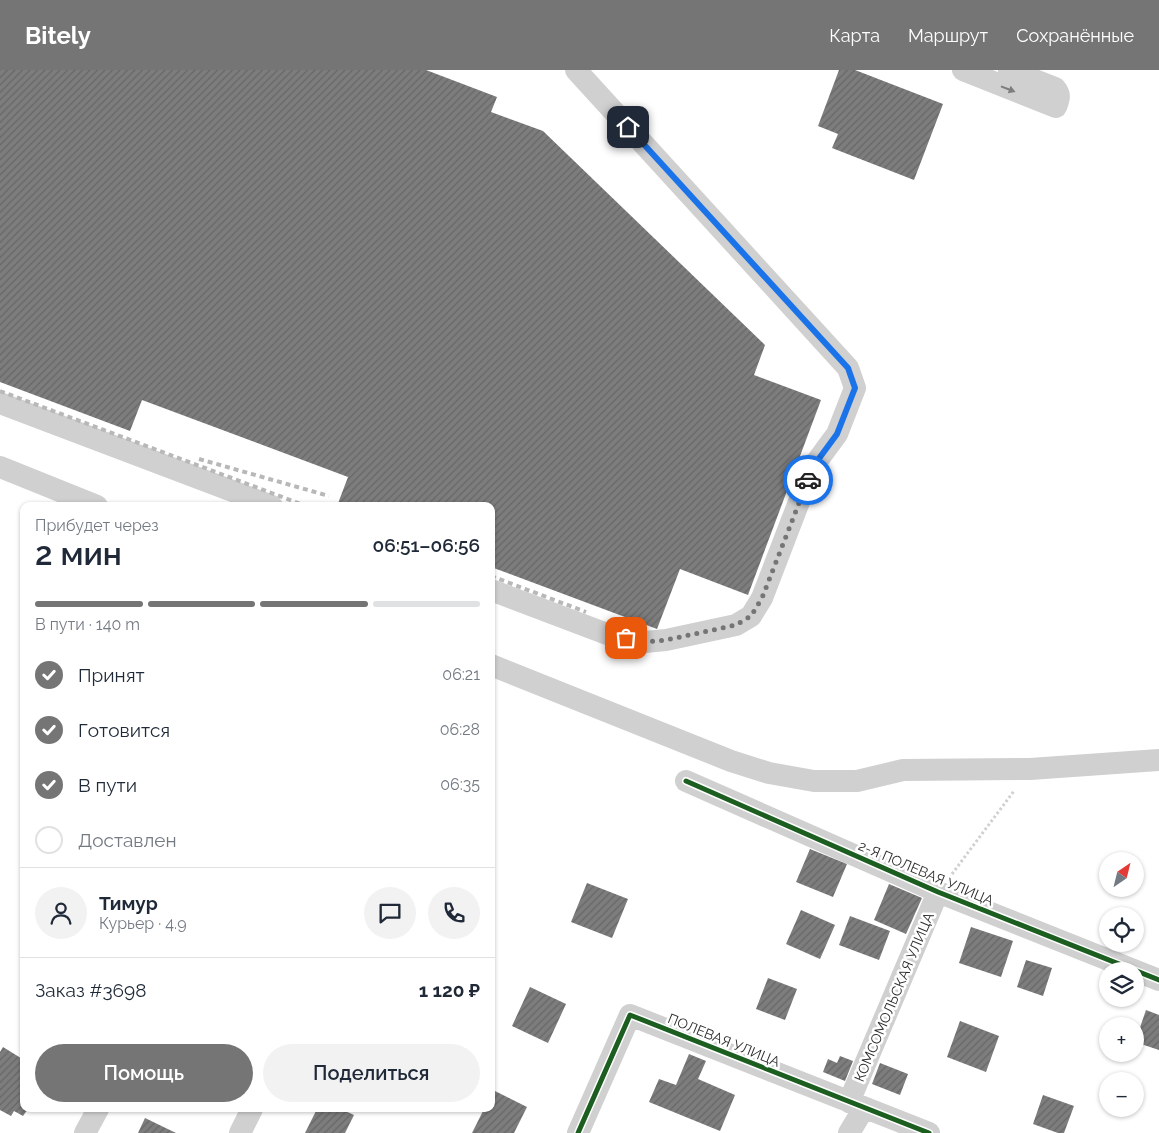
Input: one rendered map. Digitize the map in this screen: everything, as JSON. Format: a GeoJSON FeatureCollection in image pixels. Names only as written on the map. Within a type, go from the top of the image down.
{"type":"FeatureCollection","features":[{"type":"Feature","properties":{"kind":"street"},"geometry":{"type":"LineString","coordinates":[[495,592],[607,634],[645,642],[666,640],[736,625],[751,616],[762,598],[812,468],[837,434],[855,388],[848,368],[576,70]]}},
{"type":"Feature","properties":{"kind":"street"},"geometry":{"type":"LineString","coordinates":[[963,70],[1056,107],[1059,92],[1054,88],[1009,70]]}},
{"type":"Feature","properties":{"kind":"street"},"geometry":{"type":"LineString","coordinates":[[0,403],[261,502]]}},
{"type":"Feature","properties":{"kind":"street"},"geometry":{"type":"LineString","coordinates":[[0,467],[86,502]]}},
{"type":"Feature","properties":{"kind":"street"},"geometry":{"type":"LineString","coordinates":[[495,667],[731,761],[769,773],[814,780],[857,782],[903,770],[1030,769],[1159,760]]}},
{"type":"Feature","properties":{"kind":"street","name":"2-Я ПОЛЕВАЯ УЛИЦА"},"geometry":{"type":"LineString","coordinates":[[686,781],[938,892],[1159,980]]}},
{"type":"Feature","properties":{"kind":"street","name":"КОМСОМОЛЬСКАЯ УЛИЦА"},"geometry":{"type":"LineString","coordinates":[[849,1133],[856,1104],[938,892]]}},
{"type":"Feature","properties":{"kind":"street","name":"ПОЛЕВАЯ УЛИЦА"},"geometry":{"type":"LineString","coordinates":[[578,1133],[630,1015],[929,1133]]}},
{"type":"Feature","properties":{"kind":"street"},"geometry":{"type":"LineString","coordinates":[[85,1133],[96,1112]]}},
{"type":"Feature","properties":{"kind":"street"},"geometry":{"type":"LineString","coordinates":[[240,1133],[250,1112]]}},
{"type":"Feature","properties":{"kind":"path"},"geometry":{"type":"LineString","coordinates":[[938,892],[1030,769]]}},
{"type":"Feature","properties":{"kind":"building"},"geometry":{"type":"Polygon","coordinates":[[[0,70],[426,70],[497,97],[491,112],[543,131],[765,345],[754,375],[821,400],[748,595],[680,569],[657,629],[495,568],[495,502],[339,502],[348,477],[142,400],[130,431],[0,382],[0,70]]]}},
{"type":"Feature","properties":{"kind":"building"},"geometry":{"type":"Polygon","coordinates":[[[839,70],[855,70],[943,104],[914,180],[832,148],[838,134],[818,126],[839,70]]]}},
{"type":"Feature","properties":{"kind":"building"},"geometry":{"type":"Polygon","coordinates":[[[810,849],[847,864],[833,897],[796,882],[810,849]]]}},
{"type":"Feature","properties":{"kind":"building"},"geometry":{"type":"Polygon","coordinates":[[[587,883],[628,899],[612,938],[571,922],[587,883]]]}},
{"type":"Feature","properties":{"kind":"building"},"geometry":{"type":"Polygon","coordinates":[[[889,884],[922,898],[906,934],[874,920],[889,884]]]}},
{"type":"Feature","properties":{"kind":"building"},"geometry":{"type":"Polygon","coordinates":[[[801,910],[835,925],[820,959],[786,944],[801,910]]]}},
{"type":"Feature","properties":{"kind":"building"},"geometry":{"type":"Polygon","coordinates":[[[850,916],[890,931],[879,960],[839,945],[850,916]]]}},
{"type":"Feature","properties":{"kind":"building"},"geometry":{"type":"Polygon","coordinates":[[[971,927],[1013,941],[1001,977],[959,963],[971,927]]]}},
{"type":"Feature","properties":{"kind":"building"},"geometry":{"type":"Polygon","coordinates":[[[1026,960],[1052,968],[1043,996],[1017,987],[1026,960]]]}},
{"type":"Feature","properties":{"kind":"building"},"geometry":{"type":"Polygon","coordinates":[[[768,978],[797,989],[785,1020],[756,1009],[768,978]]]}},
{"type":"Feature","properties":{"kind":"building"},"geometry":{"type":"Polygon","coordinates":[[[530,987],[566,1004],[548,1043],[512,1026],[530,987]]]}},
{"type":"Feature","properties":{"kind":"building"},"geometry":{"type":"Polygon","coordinates":[[[1146,1010],[1159,1015],[1159,1050],[1144,1045],[1144,1017],[1146,1010]]]}},
{"type":"Feature","properties":{"kind":"building"},"geometry":{"type":"Polygon","coordinates":[[[960,1021],[999,1036],[986,1072],[947,1057],[960,1021]]]}},
{"type":"Feature","properties":{"kind":"building"},"geometry":{"type":"Polygon","coordinates":[[[3,1047],[20,1058],[20,1112],[26,1112],[23,1116],[14,1111],[11,1116],[0,1110],[0,1052],[3,1047]]]}},
{"type":"Feature","properties":{"kind":"building"},"geometry":{"type":"Polygon","coordinates":[[[689,1054],[706,1061],[698,1079],[735,1095],[720,1131],[649,1102],[659,1079],[676,1085],[689,1054]]]}},
{"type":"Feature","properties":{"kind":"building"},"geometry":{"type":"Polygon","coordinates":[[[840,1056],[853,1061],[845,1081],[823,1072],[828,1059],[837,1063],[840,1056]]]}},
{"type":"Feature","properties":{"kind":"building"},"geometry":{"type":"Polygon","coordinates":[[[880,1063],[908,1074],[900,1095],[872,1084],[880,1063]]]}},
{"type":"Feature","properties":{"kind":"building"},"geometry":{"type":"Polygon","coordinates":[[[495,1091],[527,1107],[514,1133],[472,1133],[482,1112],[495,1112],[495,1091]]]}},
{"type":"Feature","properties":{"kind":"building"},"geometry":{"type":"Polygon","coordinates":[[[1043,1095],[1074,1106],[1064,1133],[1058,1133],[1033,1124],[1043,1095]]]}},
{"type":"Feature","properties":{"kind":"building"},"geometry":{"type":"Polygon","coordinates":[[[316,1112],[348,1112],[354,1115],[345,1133],[305,1133],[316,1112]]]}},
{"type":"Feature","properties":{"kind":"building"},"geometry":{"type":"Polygon","coordinates":[[[145,1118],[176,1133],[138,1133],[145,1118]]]}},
{"type":"Feature","properties":{"kind":"railway"},"geometry":{"type":"LineString","coordinates":[[0,391],[295,502]]}},
{"type":"Feature","properties":{"kind":"railway"},"geometry":{"type":"LineString","coordinates":[[199,459],[329,496]]}},
{"type":"Feature","properties":{"kind":"railway"},"geometry":{"type":"LineString","coordinates":[[495,578],[586,612]]}},
{"type":"Feature","properties":{"kind":"cycle path"},"geometry":{"type":"LineString","coordinates":[[686,781],[938,892],[1159,980]]}},
{"type":"Feature","properties":{"kind":"cycle path"},"geometry":{"type":"LineString","coordinates":[[578,1133],[630,1015],[929,1133]]}},
{"type":"Feature","properties":{"kind":"way so far"},"geometry":{"type":"LineString","coordinates":[[626,638],[645,642],[666,640],[736,625],[751,616],[762,598],[808,480]]}},
{"type":"Feature","properties":{"kind":"route"},"geometry":{"type":"LineString","coordinates":[[628,127],[848,368],[855,388],[837,434],[812,468],[808,480]]}}]}
